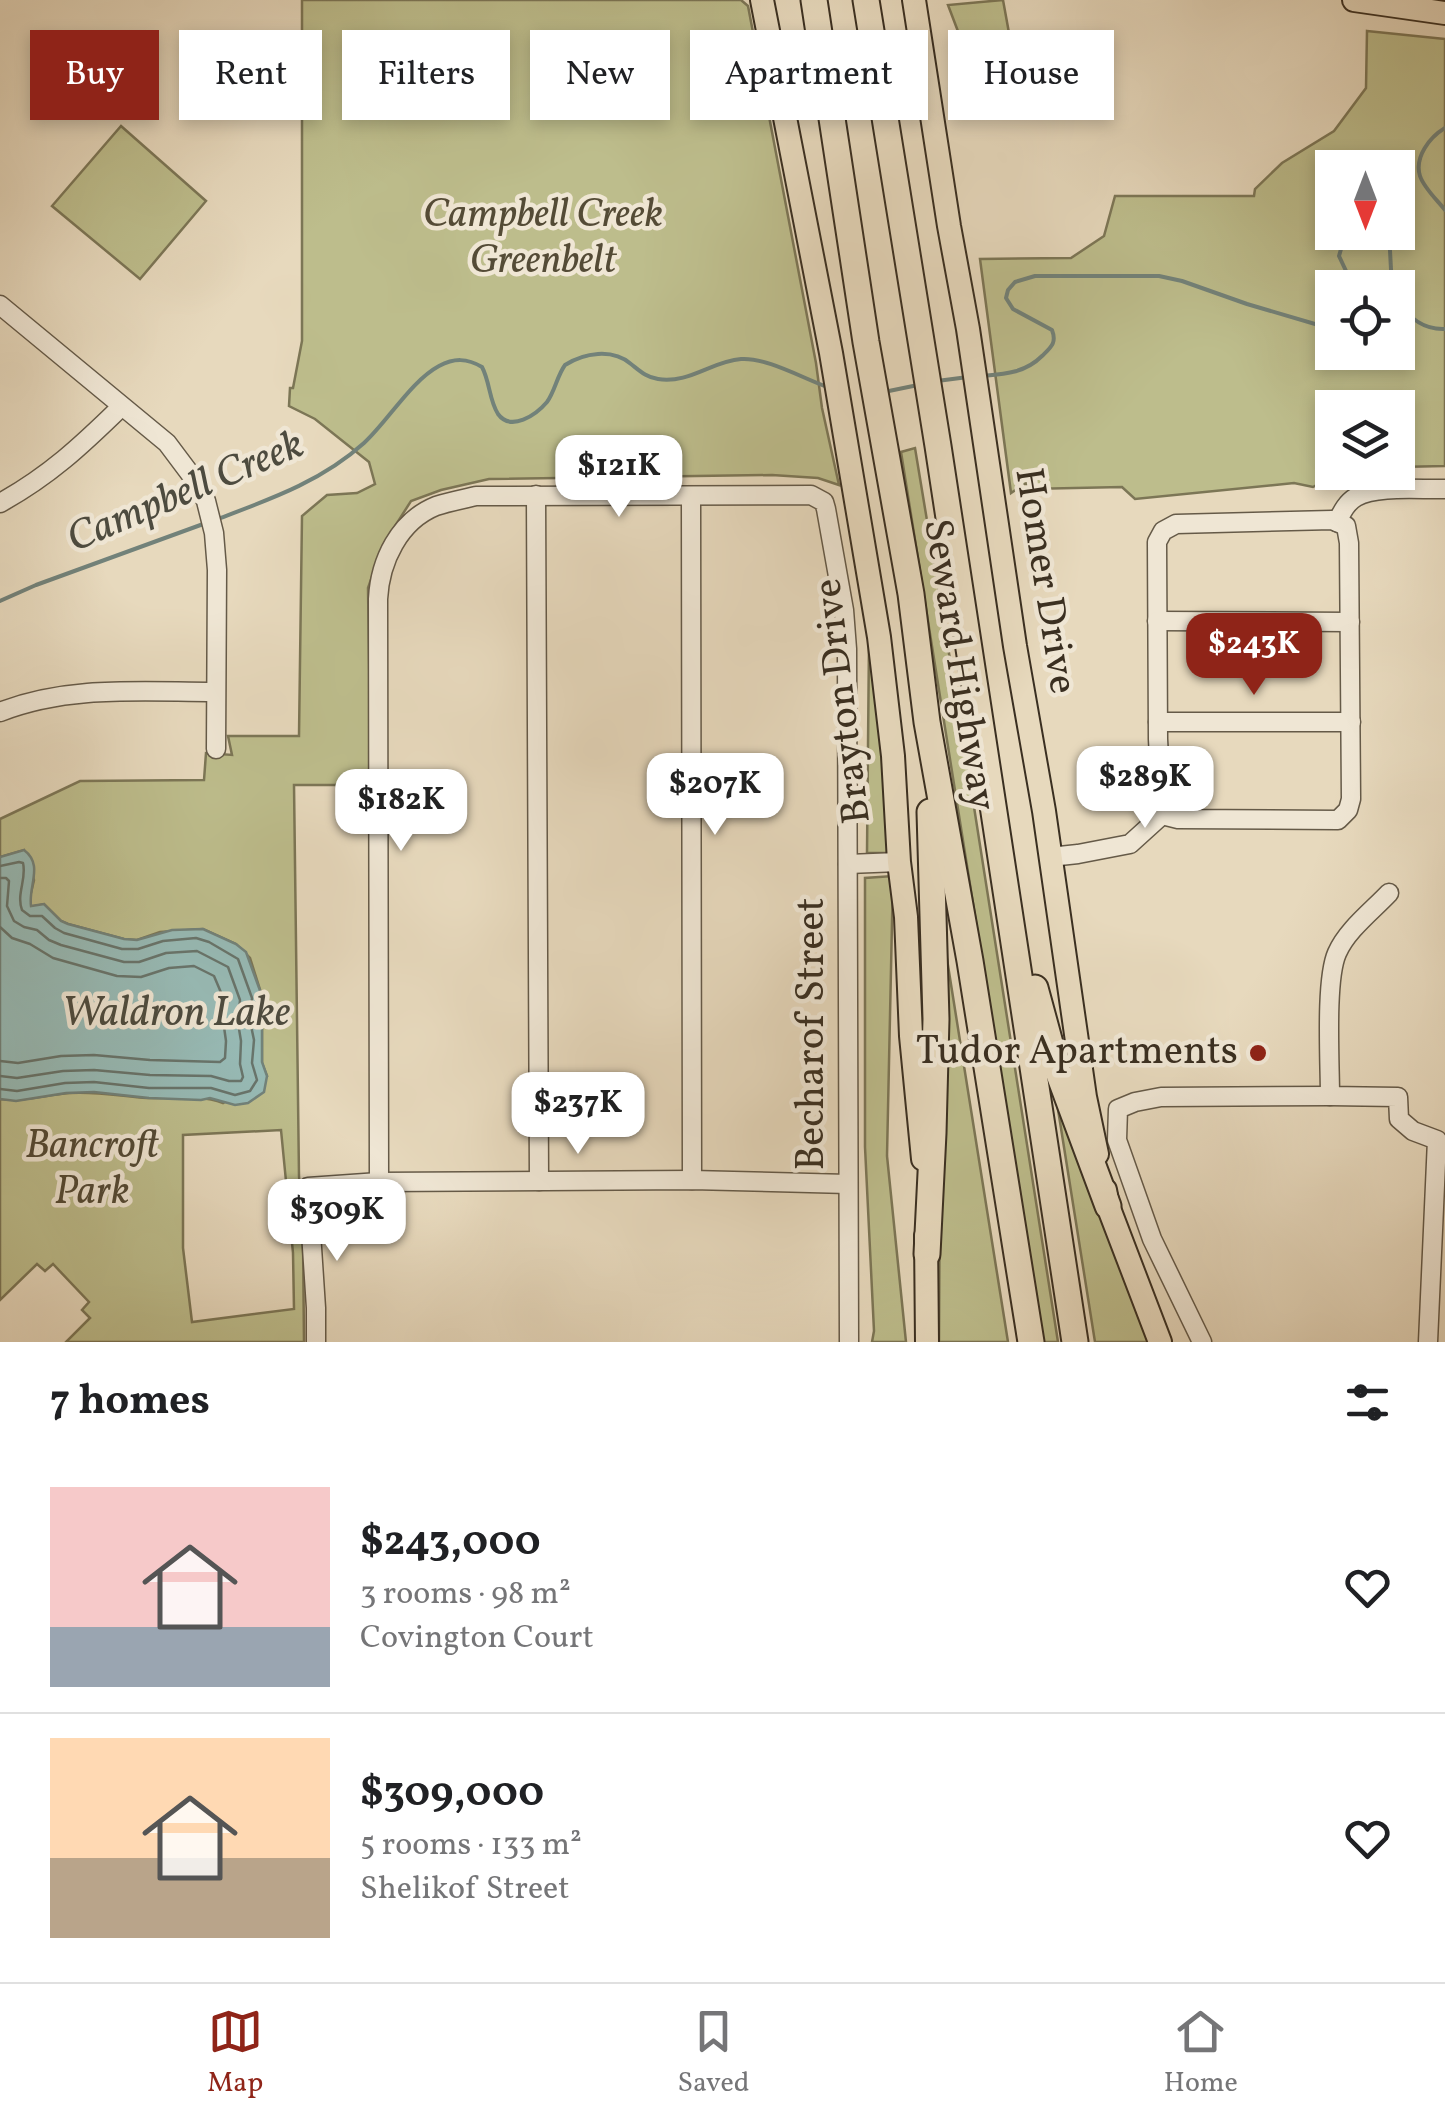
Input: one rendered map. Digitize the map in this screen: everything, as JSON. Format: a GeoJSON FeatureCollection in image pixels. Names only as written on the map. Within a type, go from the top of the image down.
{"type":"FeatureCollection","features":[{"type":"Feature","properties":{"kind":"highway","name":"Seward Highway"},"geometry":{"type":"LineString","coordinates":[[814,0],[866,342],[911,594],[927,722],[970,961],[1030,1342]]}},
{"type":"Feature","properties":{"kind":"highway","name":"Seward Highway"},"geometry":{"type":"LineString","coordinates":[[866,0],[1075,1342]]}},
{"type":"Feature","properties":{"kind":"highway"},"geometry":{"type":"LineString","coordinates":[[926,1254],[936,1020],[927,722]]}},
{"type":"Feature","properties":{"kind":"highway"},"geometry":{"type":"LineString","coordinates":[[1005,883],[1057,1069],[1108,1206]]}},
{"type":"Feature","properties":{"kind":"main road","name":"Brayton Drive"},"geometry":{"type":"LineString","coordinates":[[762,0],[831,353],[879,637],[923,1149],[927,1342]]}},
{"type":"Feature","properties":{"kind":"main road","name":"Homer Drive"},"geometry":{"type":"LineString","coordinates":[[914,0],[1044,812],[1085,1097],[1108,1206],[1160,1342]]}},
{"type":"Feature","properties":{"kind":"main road"},"geometry":{"type":"LineString","coordinates":[[918,25],[924,0]]}},
{"type":"Feature","properties":{"kind":"main road"},"geometry":{"type":"LineString","coordinates":[[1354,0],[1433,8]]}},
{"type":"Feature","properties":{"kind":"street"},"geometry":{"type":"LineString","coordinates":[[0,306],[167,443],[206,501],[218,570],[216,748]]}},
{"type":"Feature","properties":{"kind":"street"},"geometry":{"type":"LineString","coordinates":[[0,503],[73,454],[121,407]]}},
{"type":"Feature","properties":{"kind":"street"},"geometry":{"type":"LineString","coordinates":[[1338,522],[1344,507],[1355,497],[1370,492],[1445,489]]}},
{"type":"Feature","properties":{"kind":"street","name":"Becharof Street"},"geometry":{"type":"LineString","coordinates":[[690,496],[811,494],[824,502],[826,509],[846,630],[849,1342]]}},
{"type":"Feature","properties":{"kind":"street"},"geometry":{"type":"LineString","coordinates":[[536,495],[538,1181]]}},
{"type":"Feature","properties":{"kind":"street"},"geometry":{"type":"LineString","coordinates":[[378,1182],[379,580],[392,546],[433,507],[476,496],[536,495],[690,496],[692,1180]]}},
{"type":"Feature","properties":{"kind":"street"},"geometry":{"type":"LineString","coordinates":[[1332,520],[1346,526],[1352,799],[1348,810],[1338,820],[1162,815],[1156,542],[1176,524],[1332,520]]}},
{"type":"Feature","properties":{"kind":"street"},"geometry":{"type":"LineString","coordinates":[[1157,621],[1350,622]]}},
{"type":"Feature","properties":{"kind":"street"},"geometry":{"type":"LineString","coordinates":[[0,712],[68,694],[215,692]]}},
{"type":"Feature","properties":{"kind":"street"},"geometry":{"type":"LineString","coordinates":[[1158,722],[1351,722]]}},
{"type":"Feature","properties":{"kind":"street"},"geometry":{"type":"LineString","coordinates":[[1050,856],[1130,844],[1162,815]]}},
{"type":"Feature","properties":{"kind":"street"},"geometry":{"type":"LineString","coordinates":[[848,864],[899,862]]}},
{"type":"Feature","properties":{"kind":"street"},"geometry":{"type":"LineString","coordinates":[[1330,1096],[1331,982],[1336,953],[1389,893]]}},
{"type":"Feature","properties":{"kind":"street"},"geometry":{"type":"LineString","coordinates":[[1202,1342],[1146,1222],[1117,1140],[1118,1109],[1135,1102],[1161,1097],[1398,1097],[1399,1119],[1413,1131],[1441,1140],[1428,1342]]}},
{"type":"Feature","properties":{"kind":"street"},"geometry":{"type":"LineString","coordinates":[[316,1342],[308,1188],[378,1182],[692,1180],[848,1184]]}},
{"type":"Feature","properties":{"kind":"green space"},"geometry":{"type":"Polygon","coordinates":[[[302,0],[741,0],[748,6],[753,30],[690,30],[690,120],[770,120],[839,485],[818,478],[772,475],[489,479],[411,501],[383,545],[368,588],[371,785],[294,785],[304,1342],[66,1342],[90,1318],[82,1310],[89,1302],[53,1264],[45,1271],[37,1264],[0,1300],[0,1099],[89,1093],[223,1103],[267,1076],[262,1063],[262,996],[250,958],[236,944],[203,929],[124,939],[61,921],[44,904],[31,907],[34,880],[24,850],[0,857],[0,819],[80,781],[204,780],[206,753],[232,755],[228,736],[299,736],[302,516],[327,495],[357,493],[375,484],[369,462],[315,419],[289,406],[302,341],[302,120],[322,120],[322,30],[302,30],[302,0]],[[281,1130],[183,1135],[183,1248],[192,1322],[294,1309],[293,1253],[281,1130]]]}},
{"type":"Feature","properties":{"kind":"green space"},"geometry":{"type":"Polygon","coordinates":[[[1003,0],[1008,30],[957,30],[948,5],[1003,0]]]}},
{"type":"Feature","properties":{"kind":"green space"},"geometry":{"type":"Polygon","coordinates":[[[1367,31],[1445,39],[1445,466],[1415,467],[1415,390],[1315,390],[1313,487],[1294,483],[1135,499],[1122,487],[1028,489],[1026,483],[1011,493],[980,259],[1071,258],[1104,236],[1115,196],[1254,196],[1255,189],[1282,163],[1334,131],[1366,88],[1367,31]]]}},
{"type":"Feature","properties":{"kind":"green space"},"geometry":{"type":"Polygon","coordinates":[[[121,126],[206,201],[140,279],[52,206],[121,126]]]}},
{"type":"Feature","properties":{"kind":"green space"},"geometry":{"type":"Polygon","coordinates":[[[915,448],[1058,1342],[1043,1342],[901,452],[915,448]]]}},
{"type":"Feature","properties":{"kind":"green space"},"geometry":{"type":"Polygon","coordinates":[[[869,641],[893,853],[867,853],[869,641]]]}},
{"type":"Feature","properties":{"kind":"green space"},"geometry":{"type":"Polygon","coordinates":[[[893,876],[887,1156],[906,1342],[872,1342],[865,1147],[865,878],[893,876]]]}},
{"type":"Feature","properties":{"kind":"green space"},"geometry":{"type":"Polygon","coordinates":[[[946,953],[1008,1342],[939,1342],[941,954],[946,953]]]}},
{"type":"Feature","properties":{"kind":"green space"},"geometry":{"type":"Polygon","coordinates":[[[1053,1078],[1150,1342],[1095,1342],[1053,1078]]]}},
{"type":"Feature","properties":{"kind":"water","name":"Waldron Lake"},"geometry":{"type":"Polygon","coordinates":[[[24,850],[34,869],[31,906],[44,904],[61,921],[137,940],[172,930],[203,929],[246,952],[262,996],[262,1062],[267,1076],[264,1092],[248,1103],[235,1105],[210,1098],[149,1098],[94,1092],[16,1101],[0,1099],[0,857],[24,850]]]}},
{"type":"Feature","properties":{"kind":"waterway","name":"Campbell Creek"},"geometry":{"type":"LineString","coordinates":[[1445,128],[1425,148],[1419,162],[1424,185],[1445,210]]}},
{"type":"Feature","properties":{"kind":"waterway","name":"Campbell Creek"},"geometry":{"type":"LineString","coordinates":[[1341,250],[1339,256],[1346,270]]}},
{"type":"Feature","properties":{"kind":"waterway","name":"Campbell Creek"},"geometry":{"type":"LineString","coordinates":[[1390,250],[1391,270]]}},
{"type":"Feature","properties":{"kind":"waterway","name":"Campbell Creek"},"geometry":{"type":"LineString","coordinates":[[982,376],[1022,369],[1052,344],[1052,330],[1013,309],[1006,298],[1015,282],[1035,276],[1159,276],[1315,324]]}},
{"type":"Feature","properties":{"kind":"waterway","name":"Campbell Creek"},"geometry":{"type":"LineString","coordinates":[[1415,320],[1445,329]]}},
{"type":"Feature","properties":{"kind":"waterway","name":"Campbell Creek"},"geometry":{"type":"LineString","coordinates":[[215,520],[293,489],[330,469],[364,443],[419,381],[450,362],[461,360],[482,367],[495,409],[510,422],[523,420],[542,407],[565,365],[598,354],[615,356],[650,377],[669,380],[730,361],[751,359],[830,388]]}},
{"type":"Feature","properties":{"kind":"waterway","name":"Campbell Creek"},"geometry":{"type":"LineString","coordinates":[[937,381],[968,377]]}},
{"type":"Feature","properties":{"kind":"waterway","name":"Campbell Creek"},"geometry":{"type":"LineString","coordinates":[[884,392],[918,385]]}},
{"type":"Feature","properties":{"kind":"waterway","name":"Campbell Creek"},"geometry":{"type":"LineString","coordinates":[[0,601],[206,523]]}},
{"type":"Feature","properties":{"kind":"place","name":"Tudor Apartments"},"geometry":{"type":"Point","coordinates":[1258,1053]}},
{"type":"Feature","properties":{"kind":"park label","name":"Campbell Creek Greenbelt"},"geometry":{"type":"Point","coordinates":[543,239]}},
{"type":"Feature","properties":{"kind":"park label","name":"Bancroft Park"},"geometry":{"type":"Point","coordinates":[92,1170]}}]}
